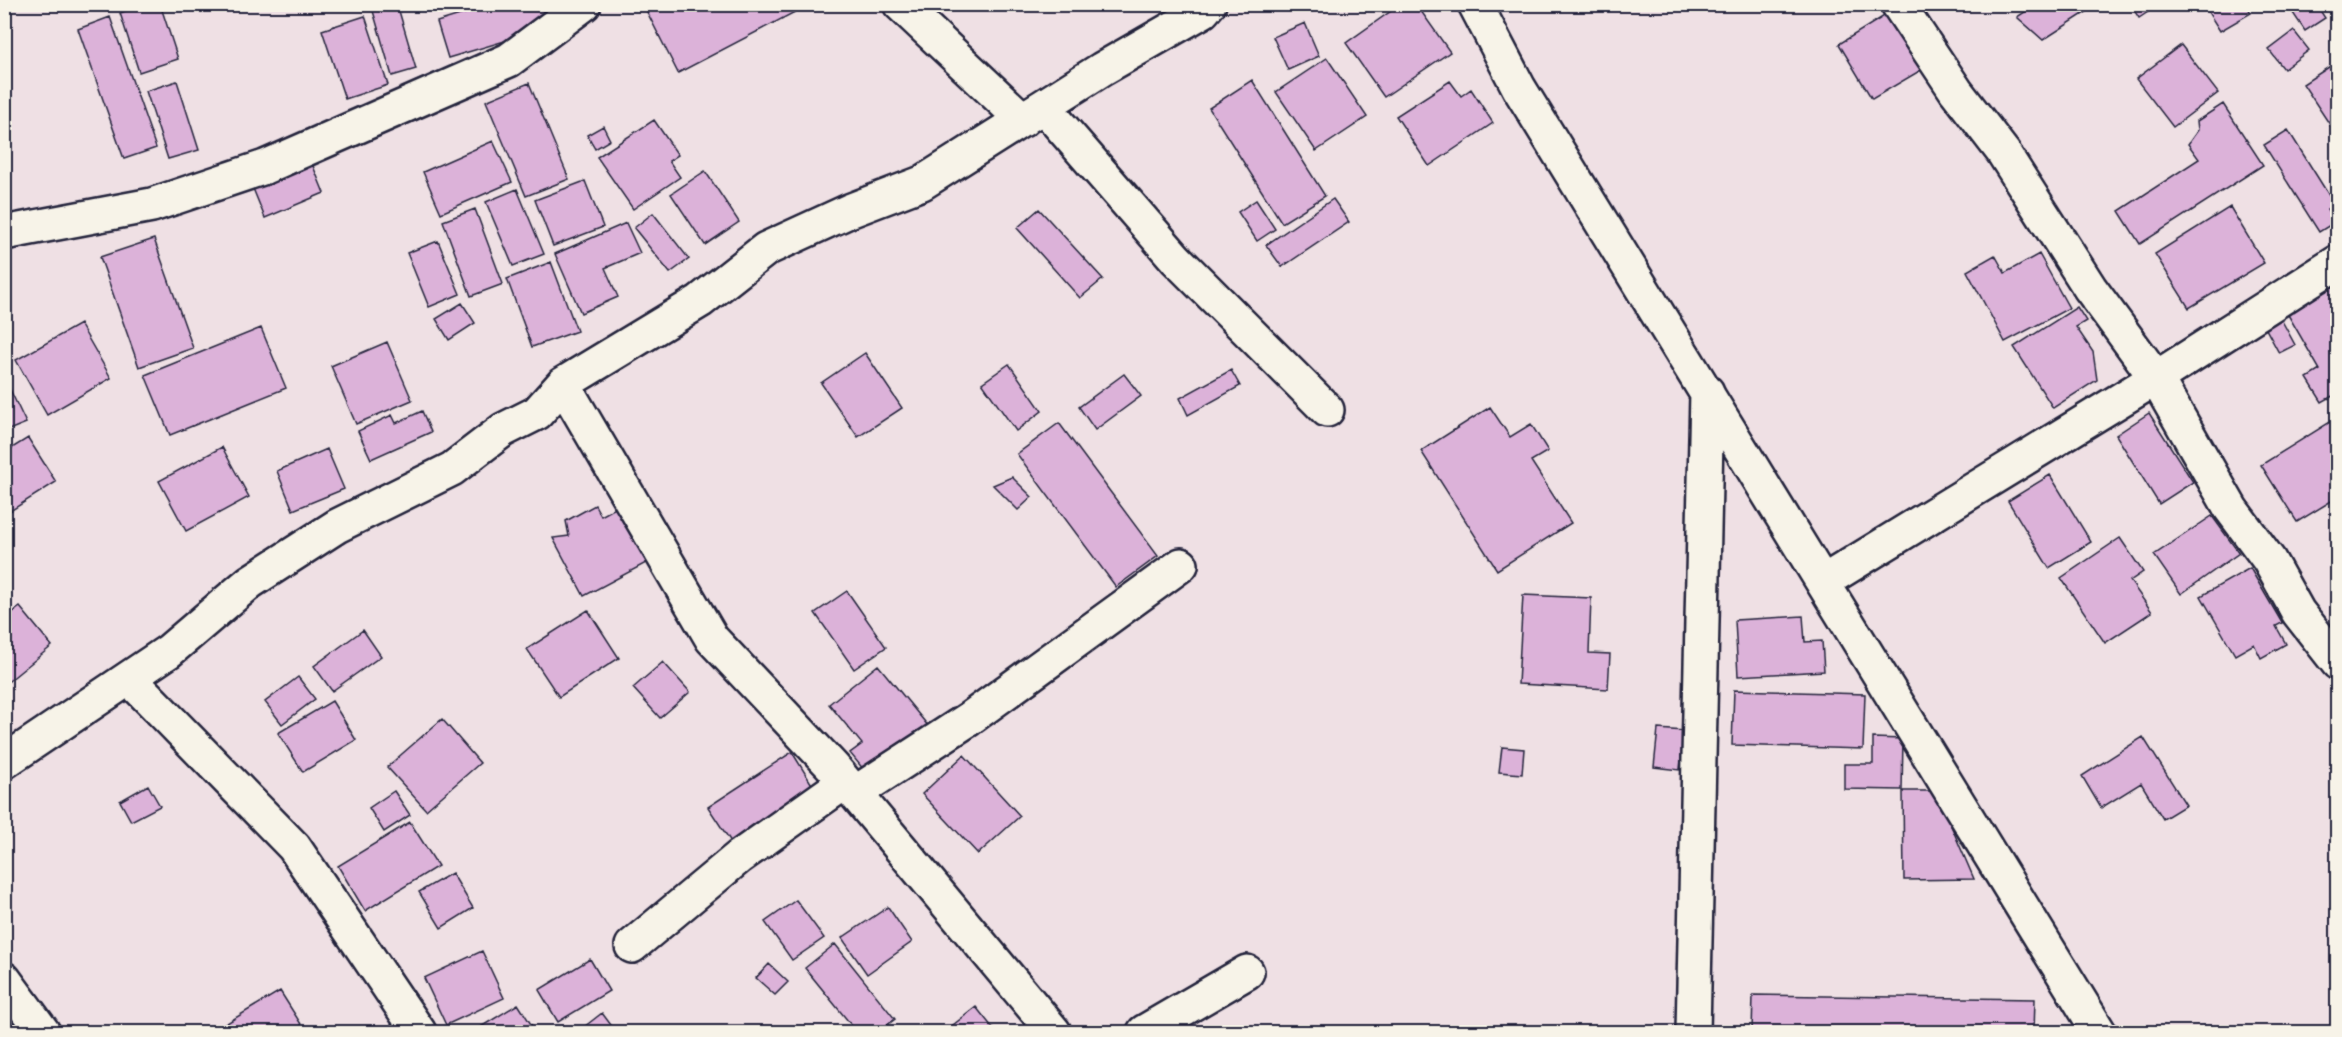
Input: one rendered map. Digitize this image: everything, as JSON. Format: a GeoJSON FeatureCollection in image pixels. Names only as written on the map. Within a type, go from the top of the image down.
{"type":"FeatureCollection","features":[{"type":"Feature","properties":{"kind":"street"},"geometry":{"type":"LineString","coordinates":[[4,233],[152,205],[265,167],[508,60],[584,4]]}},
{"type":"Feature","properties":{"kind":"street"},"geometry":{"type":"LineString","coordinates":[[900,4],[1034,113],[1327,410]]}},
{"type":"Feature","properties":{"kind":"street"},"geometry":{"type":"LineString","coordinates":[[4,762],[169,651],[250,582],[337,526],[452,469],[503,430],[537,413],[563,384],[700,301],[766,249],[849,211],[922,183],[1102,69],[1203,11],[1209,4]]}},
{"type":"Feature","properties":{"kind":"street"},"geometry":{"type":"LineString","coordinates":[[1475,4],[1519,88],[2099,1032]]}},
{"type":"Feature","properties":{"kind":"street"},"geometry":{"type":"LineString","coordinates":[[1898,4],[1956,91],[2003,152],[2090,288],[2156,378],[2231,509],[2269,560],[2298,612],[2337,663]]}},
{"type":"Feature","properties":{"kind":"street"},"geometry":{"type":"LineString","coordinates":[[1823,582],[2156,378],[2337,262]]}},
{"type":"Feature","properties":{"kind":"street"},"geometry":{"type":"LineString","coordinates":[[563,384],[712,639],[850,787],[1054,1032]]}},
{"type":"Feature","properties":{"kind":"street"},"geometry":{"type":"LineString","coordinates":[[1693,1032],[1707,392]]}},
{"type":"Feature","properties":{"kind":"street"},"geometry":{"type":"LineString","coordinates":[[632,946],[739,857],[850,787],[969,719],[1181,565]]}},
{"type":"Feature","properties":{"kind":"street"},"geometry":{"type":"LineString","coordinates":[[130,679],[294,847],[419,1032]]}},
{"type":"Feature","properties":{"kind":"street"},"geometry":{"type":"LineString","coordinates":[[1144,1032],[1247,972]]}},
{"type":"Feature","properties":{"kind":"street"},"geometry":{"type":"LineString","coordinates":[[4,979],[43,1032]]}},
{"type":"Feature","properties":{"kind":"building"},"geometry":{"type":"Polygon","coordinates":[[[144,4],[160,4],[178,59],[139,72],[120,13],[144,4]]]}},
{"type":"Feature","properties":{"kind":"building"},"geometry":{"type":"Polygon","coordinates":[[[371,4],[397,4],[416,69],[392,76],[371,4]]]}},
{"type":"Feature","properties":{"kind":"building"},"geometry":{"type":"Polygon","coordinates":[[[446,4],[470,4],[448,11],[446,4]]]}},
{"type":"Feature","properties":{"kind":"building"},"geometry":{"type":"Polygon","coordinates":[[[496,4],[541,4],[548,28],[448,58],[437,22],[496,4]]]}},
{"type":"Feature","properties":{"kind":"building"},"geometry":{"type":"Polygon","coordinates":[[[643,4],[810,4],[678,73],[643,4]]]}},
{"type":"Feature","properties":{"kind":"building"},"geometry":{"type":"Polygon","coordinates":[[[1401,4],[1416,4],[1450,52],[1384,97],[1346,43],[1401,4]]]}},
{"type":"Feature","properties":{"kind":"building"},"geometry":{"type":"Polygon","coordinates":[[[2037,4],[2099,4],[2043,40],[2017,17],[2037,4]]]}},
{"type":"Feature","properties":{"kind":"building"},"geometry":{"type":"Polygon","coordinates":[[[2130,4],[2160,4],[2139,18],[2130,4]]]}},
{"type":"Feature","properties":{"kind":"building"},"geometry":{"type":"Polygon","coordinates":[[[2213,4],[2246,4],[2251,13],[2220,31],[2206,9],[2213,4]]]}},
{"type":"Feature","properties":{"kind":"building"},"geometry":{"type":"Polygon","coordinates":[[[2287,4],[2316,4],[2325,18],[2305,31],[2287,4]]]}},
{"type":"Feature","properties":{"kind":"building"},"geometry":{"type":"Polygon","coordinates":[[[1889,13],[1923,69],[1872,99],[1839,44],[1889,13]]]}},
{"type":"Feature","properties":{"kind":"building"},"geometry":{"type":"Polygon","coordinates":[[[365,16],[388,85],[345,99],[322,30],[365,16]]]}},
{"type":"Feature","properties":{"kind":"building"},"geometry":{"type":"Polygon","coordinates":[[[110,17],[156,148],[124,159],[78,29],[110,17]]]}},
{"type":"Feature","properties":{"kind":"building"},"geometry":{"type":"Polygon","coordinates":[[[1305,23],[1319,56],[1288,70],[1273,37],[1305,23]]]}},
{"type":"Feature","properties":{"kind":"building"},"geometry":{"type":"Polygon","coordinates":[[[2294,31],[2309,50],[2284,69],[2269,50],[2294,31]]]}},
{"type":"Feature","properties":{"kind":"building"},"geometry":{"type":"Polygon","coordinates":[[[2181,45],[2218,93],[2173,127],[2136,79],[2181,45]]]}},
{"type":"Feature","properties":{"kind":"building"},"geometry":{"type":"Polygon","coordinates":[[[1327,58],[1367,117],[1316,151],[1276,92],[1327,58]]]}},
{"type":"Feature","properties":{"kind":"building"},"geometry":{"type":"Polygon","coordinates":[[[2338,61],[2338,137],[2303,84],[2338,61]]]}},
{"type":"Feature","properties":{"kind":"building"},"geometry":{"type":"Polygon","coordinates":[[[1252,80],[1325,196],[1282,223],[1209,108],[1252,80]]]}},
{"type":"Feature","properties":{"kind":"building"},"geometry":{"type":"Polygon","coordinates":[[[177,81],[199,150],[168,159],[146,91],[177,81]]]}},
{"type":"Feature","properties":{"kind":"building"},"geometry":{"type":"Polygon","coordinates":[[[1450,81],[1461,96],[1471,89],[1493,123],[1429,166],[1396,116],[1450,81]]]}},
{"type":"Feature","properties":{"kind":"building"},"geometry":{"type":"Polygon","coordinates":[[[529,83],[569,179],[526,196],[486,101],[529,83]]]}},
{"type":"Feature","properties":{"kind":"building"},"geometry":{"type":"Polygon","coordinates":[[[2223,104],[2263,165],[2140,244],[2119,211],[2199,159],[2188,144],[2198,130],[2197,121],[2223,104]]]}},
{"type":"Feature","properties":{"kind":"building"},"geometry":{"type":"Polygon","coordinates":[[[654,120],[678,155],[669,161],[680,177],[633,209],[597,157],[654,120]]]}},
{"type":"Feature","properties":{"kind":"building"},"geometry":{"type":"Polygon","coordinates":[[[603,126],[610,140],[595,149],[587,135],[603,126]]]}},
{"type":"Feature","properties":{"kind":"building"},"geometry":{"type":"Polygon","coordinates":[[[2288,130],[2335,205],[2327,209],[2335,222],[2319,232],[2264,145],[2288,130]]]}},
{"type":"Feature","properties":{"kind":"building"},"geometry":{"type":"Polygon","coordinates":[[[493,141],[512,182],[441,213],[423,172],[493,141]]]}},
{"type":"Feature","properties":{"kind":"building"},"geometry":{"type":"Polygon","coordinates":[[[311,161],[324,193],[265,218],[252,186],[311,161]]]}},
{"type":"Feature","properties":{"kind":"building"},"geometry":{"type":"Polygon","coordinates":[[[705,171],[739,222],[705,245],[671,194],[705,171]]]}},
{"type":"Feature","properties":{"kind":"building"},"geometry":{"type":"Polygon","coordinates":[[[585,181],[603,227],[553,246],[535,200],[585,181]]]}},
{"type":"Feature","properties":{"kind":"building"},"geometry":{"type":"Polygon","coordinates":[[[517,189],[544,254],[513,266],[486,202],[517,189]]]}},
{"type":"Feature","properties":{"kind":"building"},"geometry":{"type":"Polygon","coordinates":[[[1333,199],[1349,222],[1282,267],[1266,245],[1333,199]]]}},
{"type":"Feature","properties":{"kind":"building"},"geometry":{"type":"Polygon","coordinates":[[[1256,200],[1275,229],[1257,241],[1238,212],[1256,200]]]}},
{"type":"Feature","properties":{"kind":"building"},"geometry":{"type":"Polygon","coordinates":[[[2230,207],[2264,263],[2189,308],[2155,254],[2230,207]]]}},
{"type":"Feature","properties":{"kind":"building"},"geometry":{"type":"Polygon","coordinates":[[[475,209],[503,284],[471,296],[443,221],[475,209]]]}},
{"type":"Feature","properties":{"kind":"building"},"geometry":{"type":"Polygon","coordinates":[[[1039,209],[1103,279],[1080,298],[1017,228],[1039,209]]]}},
{"type":"Feature","properties":{"kind":"building"},"geometry":{"type":"Polygon","coordinates":[[[653,213],[689,259],[670,273],[634,228],[653,213]]]}},
{"type":"Feature","properties":{"kind":"building"},"geometry":{"type":"Polygon","coordinates":[[[626,223],[640,253],[605,268],[618,297],[581,313],[555,254],[626,223]]]}},
{"type":"Feature","properties":{"kind":"building"},"geometry":{"type":"Polygon","coordinates":[[[154,239],[193,348],[139,367],[100,257],[154,239]]]}},
{"type":"Feature","properties":{"kind":"building"},"geometry":{"type":"Polygon","coordinates":[[[438,241],[460,294],[429,307],[407,253],[438,241]]]}},
{"type":"Feature","properties":{"kind":"building"},"geometry":{"type":"Polygon","coordinates":[[[2039,254],[2069,308],[2005,342],[1967,271],[1995,255],[2005,273],[2039,254]]]}},
{"type":"Feature","properties":{"kind":"building"},"geometry":{"type":"Polygon","coordinates":[[[551,262],[577,331],[532,347],[507,279],[551,262]]]}},
{"type":"Feature","properties":{"kind":"building"},"geometry":{"type":"Polygon","coordinates":[[[2336,285],[2338,393],[2322,402],[2307,378],[2320,370],[2287,313],[2336,285]]]}},
{"type":"Feature","properties":{"kind":"building"},"geometry":{"type":"Polygon","coordinates":[[[462,303],[475,323],[449,340],[436,319],[462,303]]]}},
{"type":"Feature","properties":{"kind":"building"},"geometry":{"type":"Polygon","coordinates":[[[2077,307],[2086,321],[2076,327],[2093,352],[2097,380],[2053,408],[2014,347],[2077,307]]]}},
{"type":"Feature","properties":{"kind":"building"},"geometry":{"type":"Polygon","coordinates":[[[2281,319],[2295,345],[2279,353],[2265,327],[2281,319]]]}},
{"type":"Feature","properties":{"kind":"building"},"geometry":{"type":"Polygon","coordinates":[[[80,324],[111,378],[47,415],[16,360],[80,324]]]}},
{"type":"Feature","properties":{"kind":"building"},"geometry":{"type":"Polygon","coordinates":[[[261,328],[286,388],[170,435],[145,375],[261,328]]]}},
{"type":"Feature","properties":{"kind":"building"},"geometry":{"type":"Polygon","coordinates":[[[387,342],[412,400],[356,424],[331,366],[387,342]]]}},
{"type":"Feature","properties":{"kind":"building"},"geometry":{"type":"Polygon","coordinates":[[[865,353],[902,408],[858,437],[821,383],[865,353]]]}},
{"type":"Feature","properties":{"kind":"building"},"geometry":{"type":"Polygon","coordinates":[[[1009,364],[1042,411],[1016,431],[982,383],[1009,364]]]}},
{"type":"Feature","properties":{"kind":"building"},"geometry":{"type":"Polygon","coordinates":[[[1231,370],[1240,386],[1188,415],[1180,398],[1231,370]]]}},
{"type":"Feature","properties":{"kind":"building"},"geometry":{"type":"Polygon","coordinates":[[[1124,374],[1141,396],[1095,430],[1079,407],[1124,374]]]}},
{"type":"Feature","properties":{"kind":"building"},"geometry":{"type":"Polygon","coordinates":[[[4,377],[26,423],[4,432],[4,377]]]}},
{"type":"Feature","properties":{"kind":"building"},"geometry":{"type":"Polygon","coordinates":[[[1490,407],[1510,437],[1531,424],[1548,451],[1531,461],[1571,523],[1497,570],[1421,451],[1490,407]]]}},
{"type":"Feature","properties":{"kind":"building"},"geometry":{"type":"Polygon","coordinates":[[[422,411],[431,432],[371,459],[358,431],[392,415],[396,423],[422,411]]]}},
{"type":"Feature","properties":{"kind":"building"},"geometry":{"type":"Polygon","coordinates":[[[2149,413],[2193,482],[2159,504],[2116,435],[2149,413]]]}},
{"type":"Feature","properties":{"kind":"building"},"geometry":{"type":"Polygon","coordinates":[[[2338,417],[2338,497],[2297,522],[2261,465],[2338,417]]]}},
{"type":"Feature","properties":{"kind":"building"},"geometry":{"type":"Polygon","coordinates":[[[1059,423],[1158,556],[1116,587],[1017,454],[1059,423]]]}},
{"type":"Feature","properties":{"kind":"building"},"geometry":{"type":"Polygon","coordinates":[[[28,438],[56,482],[4,515],[4,453],[28,438]]]}},
{"type":"Feature","properties":{"kind":"building"},"geometry":{"type":"Polygon","coordinates":[[[222,447],[249,497],[186,531],[159,481],[222,447]]]}},
{"type":"Feature","properties":{"kind":"building"},"geometry":{"type":"Polygon","coordinates":[[[327,449],[344,489],[293,510],[277,471],[327,449]]]}},
{"type":"Feature","properties":{"kind":"building"},"geometry":{"type":"Polygon","coordinates":[[[2050,475],[2091,542],[2049,568],[2008,501],[2050,475]]]}},
{"type":"Feature","properties":{"kind":"building"},"geometry":{"type":"Polygon","coordinates":[[[1012,477],[1032,497],[1018,510],[993,485],[1012,477]]]}},
{"type":"Feature","properties":{"kind":"building"},"geometry":{"type":"Polygon","coordinates":[[[595,505],[601,516],[619,506],[648,562],[584,596],[553,538],[569,536],[566,521],[595,505]]]}},
{"type":"Feature","properties":{"kind":"building"},"geometry":{"type":"Polygon","coordinates":[[[2212,516],[2239,553],[2181,594],[2154,555],[2212,516]]]}},
{"type":"Feature","properties":{"kind":"building"},"geometry":{"type":"Polygon","coordinates":[[[2120,538],[2143,572],[2130,581],[2152,612],[2105,643],[2061,578],[2120,538]]]}},
{"type":"Feature","properties":{"kind":"building"},"geometry":{"type":"Polygon","coordinates":[[[2250,568],[2282,623],[2276,626],[2286,644],[2261,658],[2254,644],[2235,655],[2201,596],[2250,568]]]}},
{"type":"Feature","properties":{"kind":"building"},"geometry":{"type":"Polygon","coordinates":[[[847,591],[886,647],[854,669],[815,613],[847,591]]]}},
{"type":"Feature","properties":{"kind":"building"},"geometry":{"type":"Polygon","coordinates":[[[1523,595],[1591,598],[1589,653],[1610,654],[1608,689],[1518,684],[1523,595]]]}},
{"type":"Feature","properties":{"kind":"building"},"geometry":{"type":"Polygon","coordinates":[[[20,607],[52,646],[4,685],[4,619],[20,607]]]}},
{"type":"Feature","properties":{"kind":"building"},"geometry":{"type":"Polygon","coordinates":[[[588,610],[619,658],[559,697],[527,649],[588,610]]]}},
{"type":"Feature","properties":{"kind":"building"},"geometry":{"type":"Polygon","coordinates":[[[1803,616],[1805,642],[1822,641],[1824,671],[1738,676],[1735,620],[1803,616]]]}},
{"type":"Feature","properties":{"kind":"building"},"geometry":{"type":"Polygon","coordinates":[[[363,630],[381,656],[332,691],[314,666],[363,630]]]}},
{"type":"Feature","properties":{"kind":"building"},"geometry":{"type":"Polygon","coordinates":[[[663,662],[690,692],[660,718],[633,688],[663,662]]]}},
{"type":"Feature","properties":{"kind":"building"},"geometry":{"type":"Polygon","coordinates":[[[878,665],[929,727],[869,776],[850,753],[862,744],[829,704],[878,665]]]}},
{"type":"Feature","properties":{"kind":"building"},"geometry":{"type":"Polygon","coordinates":[[[298,677],[315,699],[282,724],[265,702],[298,677]]]}},
{"type":"Feature","properties":{"kind":"building"},"geometry":{"type":"Polygon","coordinates":[[[1734,690],[1865,694],[1863,749],[1732,745],[1734,690]]]}},
{"type":"Feature","properties":{"kind":"building"},"geometry":{"type":"Polygon","coordinates":[[[332,701],[356,740],[303,772],[278,733],[332,701]]]}},
{"type":"Feature","properties":{"kind":"building"},"geometry":{"type":"Polygon","coordinates":[[[442,719],[480,763],[426,810],[387,767],[442,719]]]}},
{"type":"Feature","properties":{"kind":"building"},"geometry":{"type":"Polygon","coordinates":[[[1658,729],[1684,731],[1680,770],[1654,767],[1658,729]]]}},
{"type":"Feature","properties":{"kind":"building"},"geometry":{"type":"Polygon","coordinates":[[[2143,737],[2186,805],[2163,819],[2141,783],[2101,808],[2082,776],[2143,737]]]}},
{"type":"Feature","properties":{"kind":"building"},"geometry":{"type":"Polygon","coordinates":[[[1873,738],[1903,739],[1902,790],[1844,789],[1844,764],[1873,764],[1873,738]]]}},
{"type":"Feature","properties":{"kind":"building"},"geometry":{"type":"Polygon","coordinates":[[[1502,747],[1524,749],[1522,774],[1499,772],[1502,747]]]}},
{"type":"Feature","properties":{"kind":"building"},"geometry":{"type":"Polygon","coordinates":[[[792,752],[816,791],[733,845],[708,807],[792,752]]]}},
{"type":"Feature","properties":{"kind":"building"},"geometry":{"type":"Polygon","coordinates":[[[964,755],[1020,816],[978,854],[922,794],[964,755]]]}},
{"type":"Feature","properties":{"kind":"building"},"geometry":{"type":"Polygon","coordinates":[[[148,785],[160,806],[131,821],[120,801],[148,785]]]}},
{"type":"Feature","properties":{"kind":"building"},"geometry":{"type":"Polygon","coordinates":[[[394,791],[410,815],[384,832],[369,808],[394,791]]]}},
{"type":"Feature","properties":{"kind":"building"},"geometry":{"type":"Polygon","coordinates":[[[1903,791],[1936,791],[1974,879],[1904,880],[1903,791]]]}},
{"type":"Feature","properties":{"kind":"building"},"geometry":{"type":"Polygon","coordinates":[[[410,822],[438,866],[365,911],[338,866],[410,822]]]}},
{"type":"Feature","properties":{"kind":"building"},"geometry":{"type":"Polygon","coordinates":[[[452,873],[473,908],[441,928],[419,892],[452,873]]]}},
{"type":"Feature","properties":{"kind":"building"},"geometry":{"type":"Polygon","coordinates":[[[796,900],[824,938],[792,960],[765,922],[796,900]]]}},
{"type":"Feature","properties":{"kind":"building"},"geometry":{"type":"Polygon","coordinates":[[[888,907],[912,942],[867,974],[842,938],[888,907]]]}},
{"type":"Feature","properties":{"kind":"building"},"geometry":{"type":"Polygon","coordinates":[[[835,944],[895,1019],[878,1032],[857,1032],[805,968],[835,944]]]}},
{"type":"Feature","properties":{"kind":"building"},"geometry":{"type":"Polygon","coordinates":[[[482,951],[504,998],[446,1025],[424,978],[482,951]]]}},
{"type":"Feature","properties":{"kind":"building"},"geometry":{"type":"Polygon","coordinates":[[[590,959],[609,991],[558,1022],[539,990],[590,959]]]}},
{"type":"Feature","properties":{"kind":"building"},"geometry":{"type":"Polygon","coordinates":[[[769,964],[788,982],[775,995],[756,978],[769,964]]]}},
{"type":"Feature","properties":{"kind":"building"},"geometry":{"type":"Polygon","coordinates":[[[280,991],[306,1032],[212,1032],[280,991]]]}},
{"type":"Feature","properties":{"kind":"building"},"geometry":{"type":"Polygon","coordinates":[[[1753,995],[2035,999],[2034,1032],[1752,1032],[1753,995]]]}},
{"type":"Feature","properties":{"kind":"building"},"geometry":{"type":"Polygon","coordinates":[[[518,1004],[536,1032],[478,1032],[476,1030],[518,1004]]]}},
{"type":"Feature","properties":{"kind":"building"},"geometry":{"type":"Polygon","coordinates":[[[976,1007],[996,1032],[944,1032],[976,1007]]]}},
{"type":"Feature","properties":{"kind":"building"},"geometry":{"type":"Polygon","coordinates":[[[602,1013],[614,1029],[610,1032],[589,1032],[584,1027],[602,1013]]]}}]}
